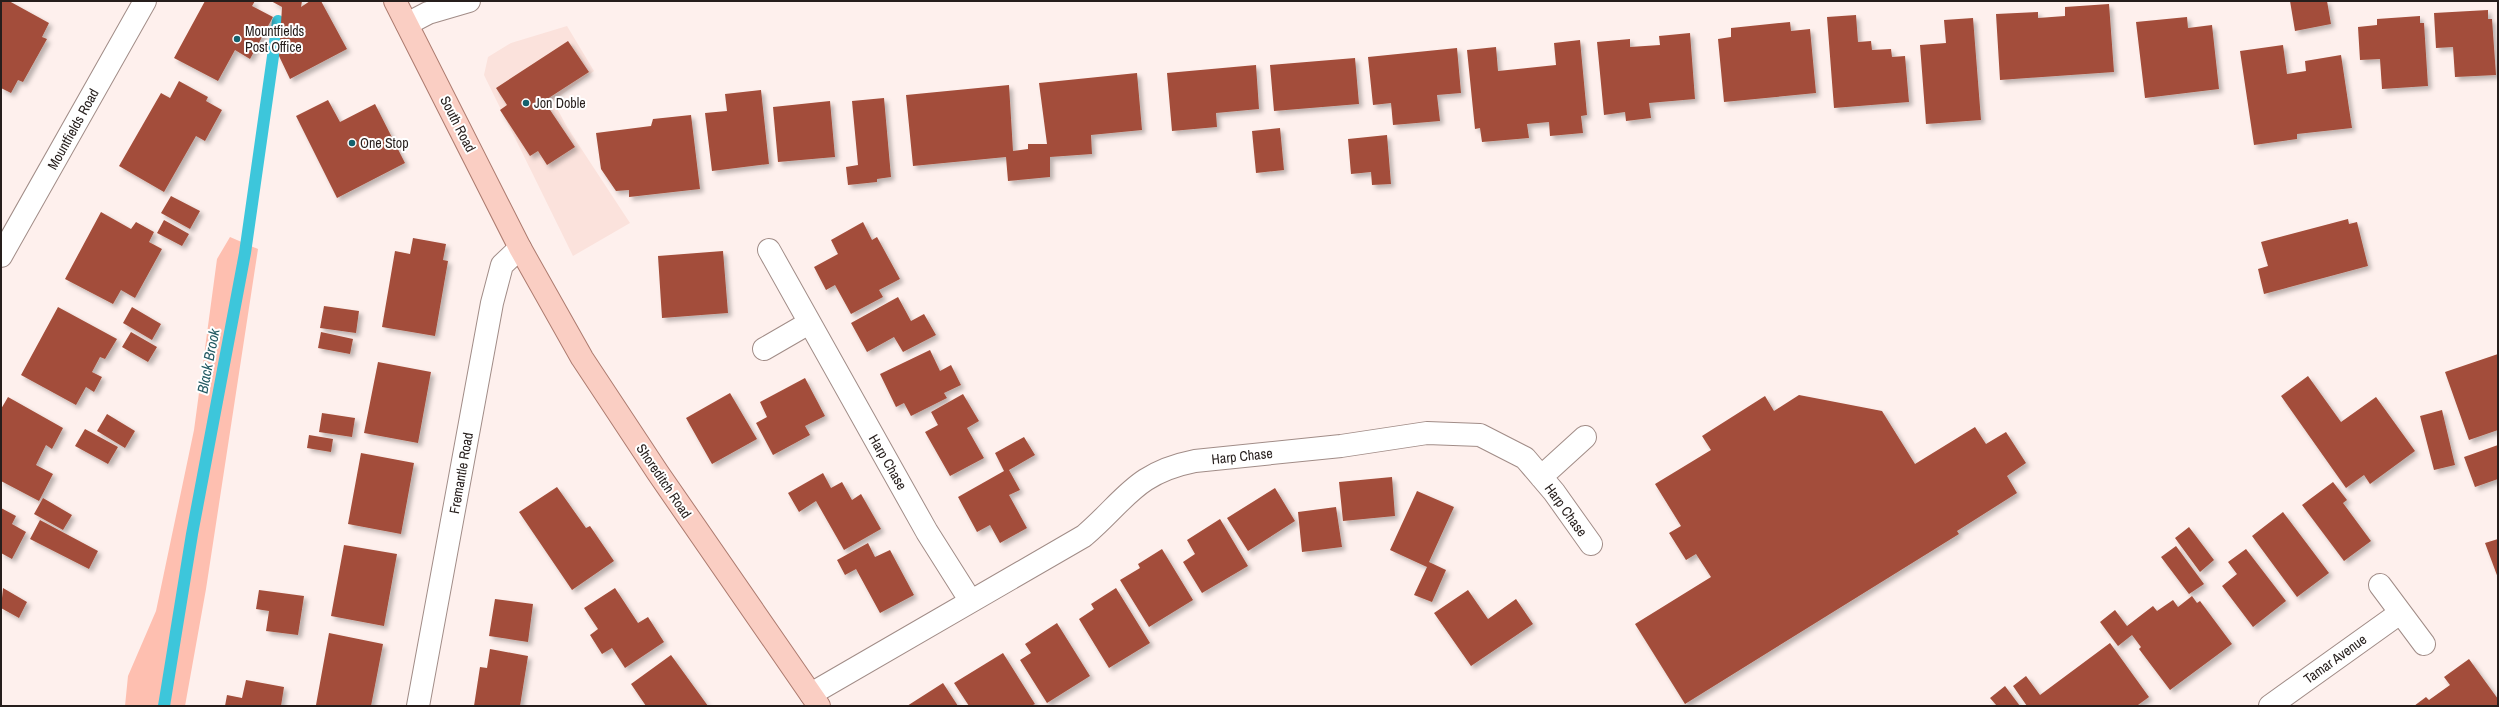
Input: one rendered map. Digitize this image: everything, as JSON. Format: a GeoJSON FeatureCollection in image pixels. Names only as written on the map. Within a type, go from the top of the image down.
{"type":"FeatureCollection","features":[{"type":"Feature","properties":{"kind":"main road","name":"South Road"},"geometry":{"type":"LineString","coordinates":[[395,1],[520,248]]}},
{"type":"Feature","properties":{"kind":"main road","name":"Shoreditch Road"},"geometry":{"type":"LineString","coordinates":[[520,248],[582,358],[658,473],[815,700]]}},
{"type":"Feature","properties":{"kind":"street","name":"Mountfields Road"},"geometry":{"type":"LineString","coordinates":[[1,256],[145,1]]}},
{"type":"Feature","properties":{"kind":"street"},"geometry":{"type":"LineString","coordinates":[[407,24],[428,13],[468,1]]}},
{"type":"Feature","properties":{"kind":"street","name":"Fremantle Road"},"geometry":{"type":"LineString","coordinates":[[418,706],[492,303],[502,265],[520,248]]}},
{"type":"Feature","properties":{"kind":"street","name":"Harp Chase"},"geometry":{"type":"LineString","coordinates":[[769,250],[927,532],[970,600]]}},
{"type":"Feature","properties":{"kind":"street"},"geometry":{"type":"LineString","coordinates":[[764,349],[809,323]]}},
{"type":"Feature","properties":{"kind":"street","name":"Harp Chase"},"geometry":{"type":"LineString","coordinates":[[815,700],[970,600],[1084,536],[1106,516],[1126,493],[1146,478],[1172,466],[1195,461],[1341,446],[1427,433],[1480,435],[1525,458],[1591,544]]}},
{"type":"Feature","properties":{"kind":"street","name":"Harp Chase"},"geometry":{"type":"LineString","coordinates":[[1541,477],[1586,438]]}},
{"type":"Feature","properties":{"kind":"street"},"geometry":{"type":"LineString","coordinates":[[2380,585],[2424,644]]}},
{"type":"Feature","properties":{"kind":"street","name":"Tamar Avenue"},"geometry":{"type":"LineString","coordinates":[[2270,706],[2400,612]]}},
{"type":"Feature","properties":{"kind":"shaded area"},"geometry":{"type":"Polygon","coordinates":[[[567,26],[594,71],[553,101],[567,127],[630,223],[573,256],[484,75],[488,57],[511,43],[567,26]]]}},
{"type":"Feature","properties":{"kind":"shaded area"},"geometry":{"type":"Polygon","coordinates":[[[230,237],[258,249],[206,589],[185,706],[125,706],[128,676],[156,611],[194,430],[217,259],[230,237]]]}},
{"type":"Feature","properties":{"kind":"building"},"geometry":{"type":"Polygon","coordinates":[[[1,1],[9,1],[49,23],[42,37],[47,39],[23,82],[18,80],[11,93],[1,88],[1,1]]]}},
{"type":"Feature","properties":{"kind":"building"},"geometry":{"type":"Polygon","coordinates":[[[205,1],[255,1],[252,6],[273,17],[250,59],[235,50],[218,81],[174,58],[205,1]]]}},
{"type":"Feature","properties":{"kind":"building"},"geometry":{"type":"Polygon","coordinates":[[[271,1],[302,1],[301,7],[310,1],[321,1],[347,49],[290,79],[279,56],[282,7],[271,1]]]}},
{"type":"Feature","properties":{"kind":"building"},"geometry":{"type":"Polygon","coordinates":[[[2290,1],[2327,1],[2331,24],[2295,31],[2290,1]]]}},
{"type":"Feature","properties":{"kind":"building"},"geometry":{"type":"Polygon","coordinates":[[[2109,4],[2114,72],[2000,80],[1996,14],[2038,12],[2038,18],[2065,16],[2065,7],[2109,4]]]}},
{"type":"Feature","properties":{"kind":"building"},"geometry":{"type":"Polygon","coordinates":[[[2488,10],[2488,19],[2492,19],[2496,75],[2455,77],[2453,47],[2436,48],[2434,13],[2488,10]]]}},
{"type":"Feature","properties":{"kind":"building"},"geometry":{"type":"Polygon","coordinates":[[[1856,15],[1858,42],[1871,41],[1872,50],[1891,49],[1892,57],[1905,56],[1909,102],[1834,108],[1827,17],[1856,15]]]}},
{"type":"Feature","properties":{"kind":"building"},"geometry":{"type":"Polygon","coordinates":[[[2420,16],[2420,23],[2424,23],[2428,86],[2382,89],[2380,59],[2360,60],[2358,27],[2377,25],[2377,19],[2420,16]]]}},
{"type":"Feature","properties":{"kind":"building"},"geometry":{"type":"Polygon","coordinates":[[[2187,17],[2188,28],[2212,25],[2219,89],[2145,98],[2136,22],[2187,17]]]}},
{"type":"Feature","properties":{"kind":"building"},"geometry":{"type":"Polygon","coordinates":[[[1973,18],[1981,120],[1926,124],[1920,45],[1946,43],[1944,20],[1973,18]]]}},
{"type":"Feature","properties":{"kind":"building"},"geometry":{"type":"Polygon","coordinates":[[[1790,22],[1791,31],[1810,29],[1816,93],[1724,102],[1718,39],[1731,37],[1731,28],[1790,22]]]}},
{"type":"Feature","properties":{"kind":"building"},"geometry":{"type":"Polygon","coordinates":[[[1690,33],[1695,99],[1649,103],[1651,118],[1626,121],[1625,112],[1604,115],[1597,42],[1630,39],[1630,47],[1660,45],[1659,36],[1690,33]]]}},
{"type":"Feature","properties":{"kind":"building"},"geometry":{"type":"Polygon","coordinates":[[[1580,40],[1587,115],[1581,116],[1583,133],[1550,136],[1549,122],[1527,124],[1529,138],[1482,142],[1480,128],[1475,129],[1467,50],[1496,47],[1498,71],[1556,65],[1554,43],[1580,40]]]}},
{"type":"Feature","properties":{"kind":"building","name":"Jon Doble"},"geometry":{"type":"Polygon","coordinates":[[[568,41],[589,72],[544,101],[575,147],[547,165],[538,151],[530,156],[500,110],[507,105],[496,88],[568,41]]]}},
{"type":"Feature","properties":{"kind":"building"},"geometry":{"type":"Polygon","coordinates":[[[2283,45],[2287,74],[2306,71],[2305,61],[2341,55],[2352,128],[2297,134],[2297,139],[2254,145],[2240,51],[2283,45]]]}},
{"type":"Feature","properties":{"kind":"building"},"geometry":{"type":"Polygon","coordinates":[[[1457,48],[1461,93],[1437,95],[1440,121],[1393,125],[1391,103],[1373,105],[1368,57],[1457,48]]]}},
{"type":"Feature","properties":{"kind":"building"},"geometry":{"type":"Polygon","coordinates":[[[1355,58],[1359,104],[1274,111],[1270,65],[1355,58]]]}},
{"type":"Feature","properties":{"kind":"building"},"geometry":{"type":"Polygon","coordinates":[[[1256,65],[1259,109],[1216,113],[1217,127],[1172,131],[1167,73],[1256,65]]]}},
{"type":"Feature","properties":{"kind":"building"},"geometry":{"type":"Polygon","coordinates":[[[1137,73],[1142,130],[1091,135],[1092,154],[1050,157],[1050,177],[1008,181],[1006,157],[913,166],[906,95],[1009,85],[1013,151],[1028,149],[1028,144],[1047,144],[1039,83],[1137,73]]]}},
{"type":"Feature","properties":{"kind":"building"},"geometry":{"type":"Polygon","coordinates":[[[179,81],[208,97],[206,101],[222,110],[205,141],[196,136],[164,192],[119,166],[161,93],[170,98],[179,81]]]}},
{"type":"Feature","properties":{"kind":"building"},"geometry":{"type":"Polygon","coordinates":[[[761,90],[769,164],[712,171],[705,113],[727,111],[725,94],[761,90]]]}},
{"type":"Feature","properties":{"kind":"building"},"geometry":{"type":"Polygon","coordinates":[[[884,98],[891,177],[877,179],[877,182],[848,185],[846,167],[858,165],[852,101],[884,98]]]}},
{"type":"Feature","properties":{"kind":"building","name":"One Stop"},"geometry":{"type":"Polygon","coordinates":[[[328,100],[340,122],[375,104],[405,163],[337,198],[296,116],[328,100]]]}},
{"type":"Feature","properties":{"kind":"building"},"geometry":{"type":"Polygon","coordinates":[[[830,101],[835,157],[778,162],[773,107],[830,101]]]}},
{"type":"Feature","properties":{"kind":"building"},"geometry":{"type":"Polygon","coordinates":[[[691,115],[700,189],[629,197],[629,190],[616,191],[601,169],[596,133],[651,126],[653,119],[691,115]]]}},
{"type":"Feature","properties":{"kind":"building"},"geometry":{"type":"Polygon","coordinates":[[[1280,128],[1284,170],[1256,173],[1252,131],[1280,128]]]}},
{"type":"Feature","properties":{"kind":"building"},"geometry":{"type":"Polygon","coordinates":[[[1387,135],[1391,184],[1372,185],[1371,172],[1351,174],[1348,139],[1387,135]]]}},
{"type":"Feature","properties":{"kind":"building"},"geometry":{"type":"Polygon","coordinates":[[[171,196],[200,211],[190,229],[161,213],[171,196]]]}},
{"type":"Feature","properties":{"kind":"building"},"geometry":{"type":"Polygon","coordinates":[[[101,212],[131,229],[136,222],[154,232],[149,242],[162,249],[135,298],[121,290],[113,304],[65,279],[101,212]]]}},
{"type":"Feature","properties":{"kind":"building"},"geometry":{"type":"Polygon","coordinates":[[[2348,219],[2349,224],[2357,222],[2368,266],[2264,294],[2258,269],[2268,266],[2261,242],[2348,219]]]}},
{"type":"Feature","properties":{"kind":"building"},"geometry":{"type":"Polygon","coordinates":[[[164,220],[189,234],[182,246],[157,233],[164,220]]]}},
{"type":"Feature","properties":{"kind":"building"},"geometry":{"type":"Polygon","coordinates":[[[863,222],[872,240],[877,237],[900,279],[879,290],[883,297],[851,314],[835,285],[826,290],[814,267],[838,254],[831,240],[863,222]]]}},
{"type":"Feature","properties":{"kind":"building"},"geometry":{"type":"Polygon","coordinates":[[[413,238],[446,244],[443,260],[448,261],[435,336],[382,327],[395,251],[410,254],[413,238]]]}},
{"type":"Feature","properties":{"kind":"building"},"geometry":{"type":"Polygon","coordinates":[[[723,251],[728,313],[662,318],[658,256],[723,251]]]}},
{"type":"Feature","properties":{"kind":"building"},"geometry":{"type":"Polygon","coordinates":[[[898,297],[911,321],[924,314],[936,335],[903,352],[894,337],[867,352],[851,323],[898,297]]]}},
{"type":"Feature","properties":{"kind":"building"},"geometry":{"type":"Polygon","coordinates":[[[324,306],[359,311],[356,333],[320,328],[324,306]]]}},
{"type":"Feature","properties":{"kind":"building"},"geometry":{"type":"Polygon","coordinates":[[[58,307],[117,339],[105,359],[100,357],[92,372],[102,377],[94,392],[86,387],[76,405],[21,375],[58,307]]]}},
{"type":"Feature","properties":{"kind":"building"},"geometry":{"type":"Polygon","coordinates":[[[132,307],[161,324],[152,340],[123,323],[132,307]]]}},
{"type":"Feature","properties":{"kind":"building"},"geometry":{"type":"Polygon","coordinates":[[[131,332],[157,347],[148,362],[122,347],[131,332]]]}},
{"type":"Feature","properties":{"kind":"building"},"geometry":{"type":"Polygon","coordinates":[[[321,332],[353,339],[350,354],[318,348],[321,332]]]}},
{"type":"Feature","properties":{"kind":"building"},"geometry":{"type":"Polygon","coordinates":[[[930,350],[940,371],[951,365],[961,385],[944,393],[947,398],[911,416],[904,403],[896,407],[880,374],[930,350]]]}},
{"type":"Feature","properties":{"kind":"building"},"geometry":{"type":"Polygon","coordinates":[[[2498,354],[2498,430],[2469,440],[2445,372],[2498,354]]]}},
{"type":"Feature","properties":{"kind":"building"},"geometry":{"type":"Polygon","coordinates":[[[378,362],[431,372],[418,443],[364,433],[378,362]]]}},
{"type":"Feature","properties":{"kind":"building"},"geometry":{"type":"Polygon","coordinates":[[[2308,376],[2341,422],[2376,397],[2415,451],[2370,484],[2364,475],[2346,488],[2281,396],[2308,376]]]}},
{"type":"Feature","properties":{"kind":"building"},"geometry":{"type":"Polygon","coordinates":[[[805,378],[825,416],[805,426],[810,435],[773,455],[756,423],[767,417],[760,402],[805,378]]]}},
{"type":"Feature","properties":{"kind":"building"},"geometry":{"type":"Polygon","coordinates":[[[730,393],[757,439],[712,464],[686,418],[730,393]]]}},
{"type":"Feature","properties":{"kind":"building"},"geometry":{"type":"Polygon","coordinates":[[[963,394],[979,421],[967,428],[984,458],[950,476],[925,432],[938,425],[931,412],[963,394]]]}},
{"type":"Feature","properties":{"kind":"building"},"geometry":{"type":"Polygon","coordinates":[[[1799,395],[1882,411],[1915,464],[1975,427],[1986,444],[2006,432],[2026,463],[2007,476],[2017,493],[1957,531],[1959,534],[1685,704],[1635,624],[1711,577],[1696,554],[1686,560],[1669,533],[1681,526],[1655,484],[1711,450],[1702,436],[1765,396],[1774,411],[1799,395]]]}},
{"type":"Feature","properties":{"kind":"building"},"geometry":{"type":"Polygon","coordinates":[[[8,397],[63,428],[52,449],[46,445],[36,465],[53,474],[39,501],[1,481],[1,409],[8,397]]]}},
{"type":"Feature","properties":{"kind":"building"},"geometry":{"type":"Polygon","coordinates":[[[2442,410],[2455,465],[2434,470],[2420,416],[2442,410]]]}},
{"type":"Feature","properties":{"kind":"building"},"geometry":{"type":"Polygon","coordinates":[[[322,413],[355,418],[352,437],[319,432],[322,413]]]}},
{"type":"Feature","properties":{"kind":"building"},"geometry":{"type":"Polygon","coordinates":[[[107,414],[135,431],[125,448],[97,431],[107,414]]]}},
{"type":"Feature","properties":{"kind":"building"},"geometry":{"type":"Polygon","coordinates":[[[85,429],[118,447],[108,464],[75,446],[85,429]]]}},
{"type":"Feature","properties":{"kind":"building"},"geometry":{"type":"Polygon","coordinates":[[[309,435],[333,439],[331,452],[307,448],[309,435]]]}},
{"type":"Feature","properties":{"kind":"building"},"geometry":{"type":"Polygon","coordinates":[[[1024,437],[1035,455],[1009,470],[1020,490],[1009,495],[1027,528],[1000,543],[990,525],[977,532],[958,497],[1004,471],[995,453],[1024,437]]]}},
{"type":"Feature","properties":{"kind":"building"},"geometry":{"type":"Polygon","coordinates":[[[2498,445],[2498,479],[2475,487],[2464,457],[2498,445]]]}},
{"type":"Feature","properties":{"kind":"building"},"geometry":{"type":"Polygon","coordinates":[[[361,453],[414,463],[401,534],[348,524],[361,453]]]}},
{"type":"Feature","properties":{"kind":"building"},"geometry":{"type":"Polygon","coordinates":[[[823,473],[831,488],[842,482],[852,500],[861,494],[881,529],[844,550],[816,501],[799,512],[788,493],[823,473]]]}},
{"type":"Feature","properties":{"kind":"building"},"geometry":{"type":"Polygon","coordinates":[[[1392,477],[1395,516],[1343,521],[1339,482],[1392,477]]]}},
{"type":"Feature","properties":{"kind":"building"},"geometry":{"type":"Polygon","coordinates":[[[2333,482],[2347,500],[2343,503],[2371,541],[2344,561],[2302,505],[2333,482]]]}},
{"type":"Feature","properties":{"kind":"building"},"geometry":{"type":"Polygon","coordinates":[[[557,487],[586,528],[590,526],[614,561],[572,590],[519,512],[557,487]]]}},
{"type":"Feature","properties":{"kind":"building"},"geometry":{"type":"Polygon","coordinates":[[[1275,488],[1295,521],[1248,551],[1227,518],[1275,488]]]}},
{"type":"Feature","properties":{"kind":"building"},"geometry":{"type":"Polygon","coordinates":[[[1417,491],[1454,507],[1429,562],[1446,570],[1432,602],[1414,595],[1427,567],[1390,550],[1417,491]]]}},
{"type":"Feature","properties":{"kind":"building"},"geometry":{"type":"Polygon","coordinates":[[[43,498],[72,515],[63,530],[34,514],[43,498]]]}},
{"type":"Feature","properties":{"kind":"building"},"geometry":{"type":"Polygon","coordinates":[[[1336,507],[1342,547],[1302,552],[1298,512],[1336,507]]]}},
{"type":"Feature","properties":{"kind":"building"},"geometry":{"type":"Polygon","coordinates":[[[1,508],[16,516],[12,524],[26,532],[12,559],[1,553],[1,508]]]}},
{"type":"Feature","properties":{"kind":"building"},"geometry":{"type":"Polygon","coordinates":[[[2283,512],[2329,573],[2297,597],[2252,536],[2283,512]]]}},
{"type":"Feature","properties":{"kind":"building"},"geometry":{"type":"Polygon","coordinates":[[[1220,519],[1248,566],[1202,593],[1183,562],[1195,554],[1187,540],[1220,519]]]}},
{"type":"Feature","properties":{"kind":"building"},"geometry":{"type":"Polygon","coordinates":[[[40,520],[98,551],[89,569],[30,539],[40,520]]]}},
{"type":"Feature","properties":{"kind":"building"},"geometry":{"type":"Polygon","coordinates":[[[2189,527],[2214,560],[2200,572],[2175,538],[2189,527]]]}},
{"type":"Feature","properties":{"kind":"building"},"geometry":{"type":"Polygon","coordinates":[[[2498,539],[2498,578],[2485,543],[2498,539]]]}},
{"type":"Feature","properties":{"kind":"building"},"geometry":{"type":"Polygon","coordinates":[[[868,543],[875,557],[890,550],[914,595],[880,613],[856,569],[845,575],[837,560],[868,543]]]}},
{"type":"Feature","properties":{"kind":"building"},"geometry":{"type":"Polygon","coordinates":[[[344,545],[397,554],[384,626],[331,616],[344,545]]]}},
{"type":"Feature","properties":{"kind":"building"},"geometry":{"type":"Polygon","coordinates":[[[2176,546],[2204,584],[2189,594],[2161,557],[2176,546]]]}},
{"type":"Feature","properties":{"kind":"building"},"geometry":{"type":"Polygon","coordinates":[[[1162,549],[1193,600],[1149,627],[1120,580],[1140,568],[1138,564],[1162,549]]]}},
{"type":"Feature","properties":{"kind":"building"},"geometry":{"type":"Polygon","coordinates":[[[2246,549],[2286,601],[2253,627],[2222,586],[2237,574],[2228,562],[2246,549]]]}},
{"type":"Feature","properties":{"kind":"building"},"geometry":{"type":"Polygon","coordinates":[[[3,588],[27,602],[19,618],[1,608],[3,588]]]}},
{"type":"Feature","properties":{"kind":"building"},"geometry":{"type":"Polygon","coordinates":[[[615,588],[638,623],[648,617],[664,642],[625,668],[612,648],[602,654],[590,635],[598,629],[584,608],[615,588]]]}},
{"type":"Feature","properties":{"kind":"building"},"geometry":{"type":"Polygon","coordinates":[[[1116,588],[1150,643],[1109,668],[1079,619],[1094,609],[1091,604],[1116,588]]]}},
{"type":"Feature","properties":{"kind":"building"},"geometry":{"type":"Polygon","coordinates":[[[259,590],[304,596],[298,635],[266,631],[269,611],[256,609],[259,590]]]}},
{"type":"Feature","properties":{"kind":"building"},"geometry":{"type":"Polygon","coordinates":[[[1468,590],[1488,619],[1516,599],[1533,624],[1471,666],[1434,613],[1468,590]]]}},
{"type":"Feature","properties":{"kind":"building"},"geometry":{"type":"Polygon","coordinates":[[[2192,596],[2197,603],[2200,601],[2232,644],[2170,690],[2139,649],[2141,647],[2132,635],[2118,646],[2100,622],[2115,610],[2127,626],[2153,606],[2157,611],[2173,600],[2178,607],[2192,596]]]}},
{"type":"Feature","properties":{"kind":"building"},"geometry":{"type":"Polygon","coordinates":[[[495,599],[533,604],[528,642],[489,636],[495,599]]]}},
{"type":"Feature","properties":{"kind":"building"},"geometry":{"type":"Polygon","coordinates":[[[1057,623],[1090,676],[1047,703],[1020,660],[1031,653],[1025,644],[1057,623]]]}},
{"type":"Feature","properties":{"kind":"building"},"geometry":{"type":"Polygon","coordinates":[[[329,633],[383,644],[371,706],[316,705],[329,633]]]}},
{"type":"Feature","properties":{"kind":"building"},"geometry":{"type":"Polygon","coordinates":[[[2110,643],[2149,697],[2138,705],[2139,706],[2027,706],[2013,686],[2026,676],[2040,695],[2110,643]]]}},
{"type":"Feature","properties":{"kind":"building"},"geometry":{"type":"Polygon","coordinates":[[[490,649],[528,656],[520,706],[474,706],[480,667],[487,668],[490,649]]]}},
{"type":"Feature","properties":{"kind":"building"},"geometry":{"type":"Polygon","coordinates":[[[1003,653],[1035,704],[1031,706],[969,706],[954,683],[1003,653]]]}},
{"type":"Feature","properties":{"kind":"building"},"geometry":{"type":"Polygon","coordinates":[[[671,655],[708,706],[646,706],[631,684],[671,655]]]}},
{"type":"Feature","properties":{"kind":"building"},"geometry":{"type":"Polygon","coordinates":[[[2469,659],[2498,699],[2498,706],[2414,706],[2426,697],[2429,700],[2450,685],[2444,677],[2469,659]]]}},
{"type":"Feature","properties":{"kind":"building"},"geometry":{"type":"Polygon","coordinates":[[[246,680],[284,687],[281,706],[225,706],[227,695],[242,698],[246,680]]]}},
{"type":"Feature","properties":{"kind":"building"},"geometry":{"type":"Polygon","coordinates":[[[943,683],[958,706],[907,706],[943,683]]]}},
{"type":"Feature","properties":{"kind":"building"},"geometry":{"type":"Polygon","coordinates":[[[2005,686],[2020,706],[1997,706],[1990,698],[2005,686]]]}},
{"type":"Feature","properties":{"kind":"waterway","name":"Black Brook"},"geometry":{"type":"LineString","coordinates":[[164,706],[192,534],[245,253],[278,21]]}},
{"type":"Feature","properties":{"kind":"place","name":"Mountfields Post Office"},"geometry":{"type":"Point","coordinates":[237,39]}},
{"type":"Feature","properties":{"kind":"place","name":"Jon Doble"},"geometry":{"type":"Point","coordinates":[526,103]}},
{"type":"Feature","properties":{"kind":"place","name":"One Stop"},"geometry":{"type":"Point","coordinates":[352,143]}}]}
